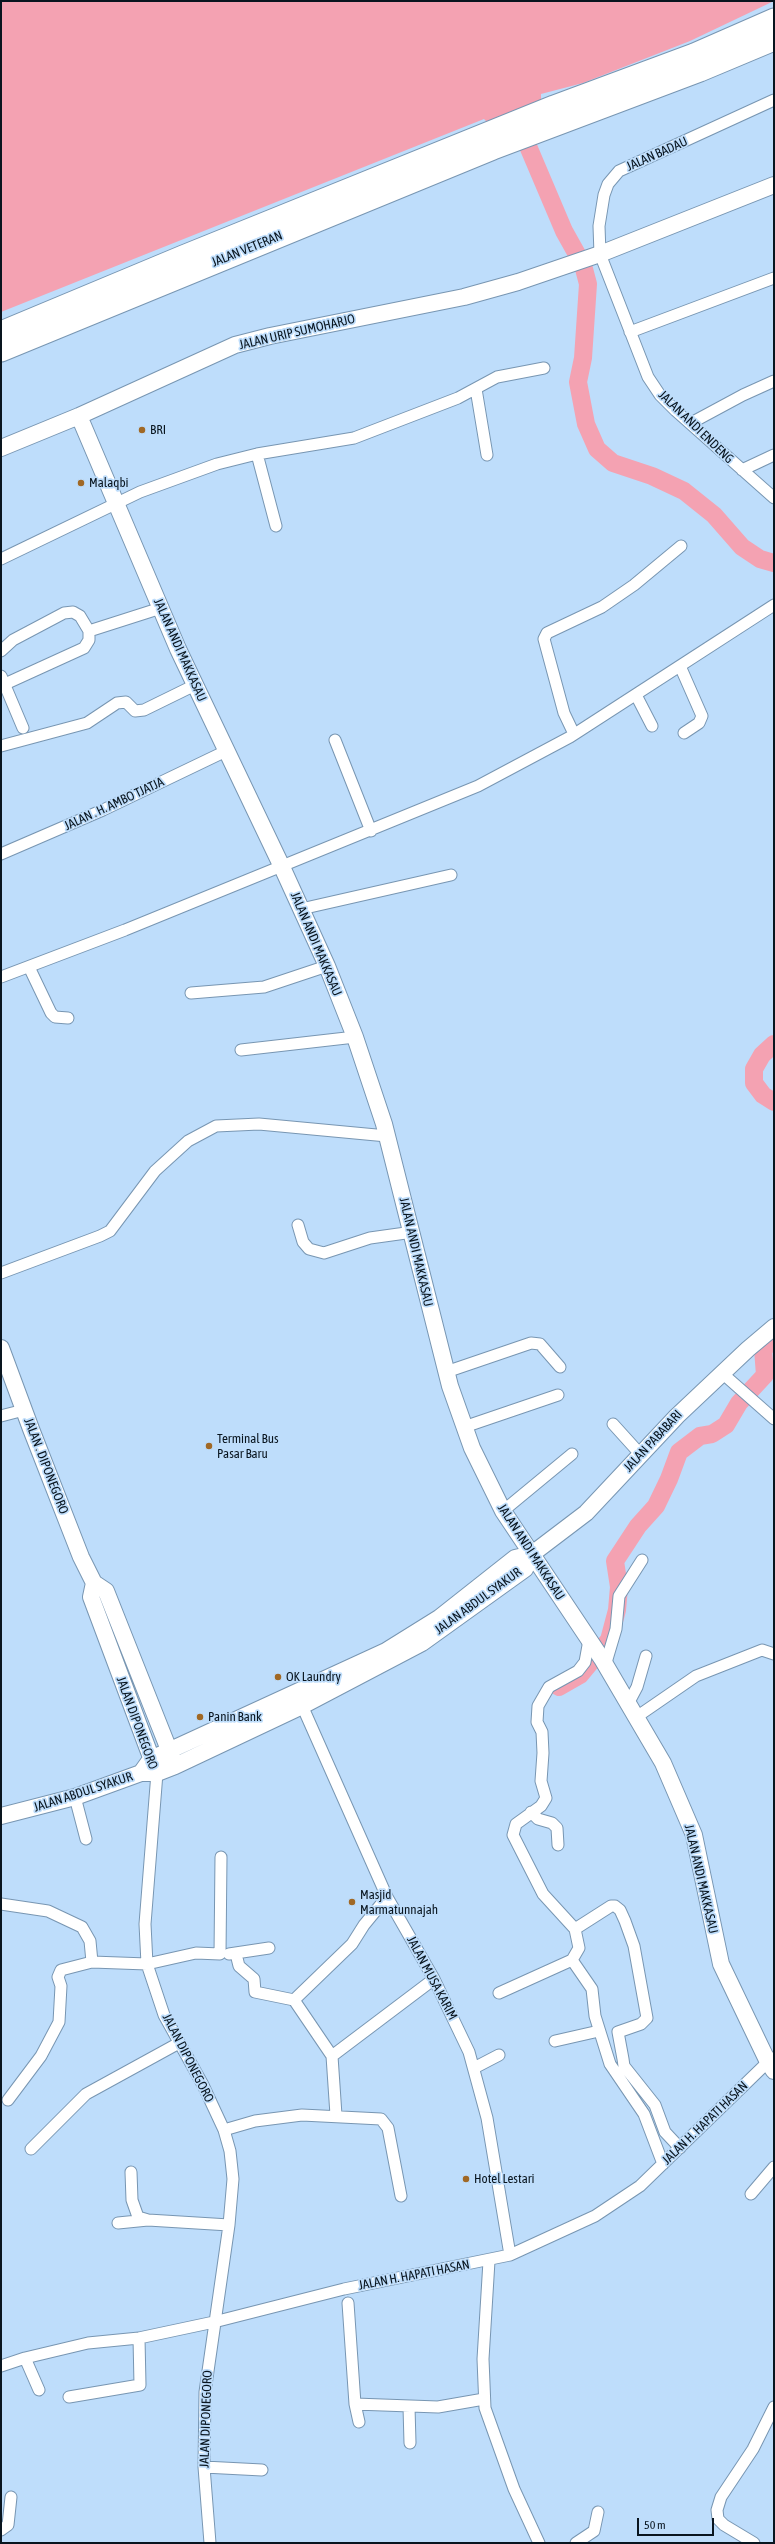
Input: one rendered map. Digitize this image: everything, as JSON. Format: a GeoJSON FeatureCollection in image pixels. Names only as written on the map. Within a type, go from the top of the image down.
{"type":"FeatureCollection","features":[{"type":"Feature","properties":{"kind":"highway"},"geometry":{"type":"LineString","coordinates":[[492,141],[558,115],[774,19]]}},
{"type":"Feature","properties":{"kind":"highway"},"geometry":{"type":"LineString","coordinates":[[558,115],[700,71],[774,40]]}},
{"type":"Feature","properties":{"kind":"highway","name":"JALAN VETERAN"},"geometry":{"type":"LineString","coordinates":[[1,332],[183,256],[492,141]]}},
{"type":"Feature","properties":{"kind":"highway","name":"JALAN VETERAN"},"geometry":{"type":"LineString","coordinates":[[1,351],[492,141]]}},
{"type":"Feature","properties":{"kind":"street","name":"JALAN BADAU"},"geometry":{"type":"LineString","coordinates":[[592,256],[600,209],[606,189],[612,177],[628,166],[774,100]]}},
{"type":"Feature","properties":{"kind":"street","name":"JALAN URIP SUMOHARJO"},"geometry":{"type":"LineString","coordinates":[[1,448],[79,416],[235,345],[270,336],[464,297],[559,268],[774,185]]}},
{"type":"Feature","properties":{"kind":"street","name":"JALAN ANDI ENDENG"},"geometry":{"type":"LineString","coordinates":[[592,256],[630,332],[648,376],[660,395],[774,498]]}},
{"type":"Feature","properties":{"kind":"street"},"geometry":{"type":"LineString","coordinates":[[630,332],[774,278]]}},
{"type":"Feature","properties":{"kind":"street"},"geometry":{"type":"LineString","coordinates":[[1,559],[117,503],[216,464],[257,454],[354,438],[476,389],[504,374],[544,368]]}},
{"type":"Feature","properties":{"kind":"street"},"geometry":{"type":"LineString","coordinates":[[691,423],[743,395],[774,381]]}},
{"type":"Feature","properties":{"kind":"street"},"geometry":{"type":"LineString","coordinates":[[476,389],[487,455]]}},
{"type":"Feature","properties":{"kind":"street","name":"JALAN ANDI MAKKASAU"},"geometry":{"type":"LineString","coordinates":[[79,416],[195,685],[282,867],[327,966],[355,1037],[387,1136],[413,1232],[446,1372],[464,1427],[503,1511],[598,1653],[663,1763],[694,1835],[721,1964],[772,2063]]}},
{"type":"Feature","properties":{"kind":"street"},"geometry":{"type":"LineString","coordinates":[[257,454],[276,526]]}},
{"type":"Feature","properties":{"kind":"street"},"geometry":{"type":"LineString","coordinates":[[742,470],[774,455]]}},
{"type":"Feature","properties":{"kind":"street"},"geometry":{"type":"LineString","coordinates":[[574,734],[564,714],[544,639],[547,634],[602,607],[634,585],[681,546]]}},
{"type":"Feature","properties":{"kind":"street"},"geometry":{"type":"LineString","coordinates":[[1,977],[282,867],[478,786],[574,734],[774,605]]}},
{"type":"Feature","properties":{"kind":"street"},"geometry":{"type":"LineString","coordinates":[[89,631],[161,608]]}},
{"type":"Feature","properties":{"kind":"street"},"geometry":{"type":"LineString","coordinates":[[1,651],[13,640],[64,613],[73,612],[80,616],[89,631],[89,640],[84,648],[3,680],[23,728]]}},
{"type":"Feature","properties":{"kind":"street"},"geometry":{"type":"LineString","coordinates":[[680,666],[702,716],[699,723],[684,732]]}},
{"type":"Feature","properties":{"kind":"street"},"geometry":{"type":"LineString","coordinates":[[1,746],[87,723],[117,703],[126,702],[135,711],[144,710],[195,685]]}},
{"type":"Feature","properties":{"kind":"street"},"geometry":{"type":"LineString","coordinates":[[636,695],[652,726]]}},
{"type":"Feature","properties":{"kind":"street"},"geometry":{"type":"LineString","coordinates":[[335,740],[371,831]]}},
{"type":"Feature","properties":{"kind":"street","name":"JALAN . H. AMBO TJATJA"},"geometry":{"type":"LineString","coordinates":[[1,854],[103,810],[226,751]]}},
{"type":"Feature","properties":{"kind":"street"},"geometry":{"type":"LineString","coordinates":[[301,909],[451,876]]}},
{"type":"Feature","properties":{"kind":"street"},"geometry":{"type":"LineString","coordinates":[[191,992],[264,987],[327,966]]}},
{"type":"Feature","properties":{"kind":"street"},"geometry":{"type":"LineString","coordinates":[[29,967],[51,1013],[55,1017],[68,1018]]}},
{"type":"Feature","properties":{"kind":"street"},"geometry":{"type":"LineString","coordinates":[[241,1050],[355,1037]]}},
{"type":"Feature","properties":{"kind":"street"},"geometry":{"type":"LineString","coordinates":[[1,1272],[110,1231],[155,1170],[188,1141],[216,1126],[259,1124],[387,1136]]}},
{"type":"Feature","properties":{"kind":"street"},"geometry":{"type":"LineString","coordinates":[[298,1225],[303,1242],[309,1249],[324,1253],[370,1238],[413,1232]]}},
{"type":"Feature","properties":{"kind":"street","name":"JALAN PABABARI"},"geometry":{"type":"LineString","coordinates":[[532,1554],[586,1513],[641,1454],[722,1373],[773,1328]]}},
{"type":"Feature","properties":{"kind":"street"},"geometry":{"type":"LineString","coordinates":[[446,1372],[531,1343],[540,1344],[560,1367]]}},
{"type":"Feature","properties":{"kind":"street","name":"JALAN . DIPONEGORO"},"geometry":{"type":"LineString","coordinates":[[1,1348],[81,1557],[94,1583]]}},
{"type":"Feature","properties":{"kind":"street"},"geometry":{"type":"LineString","coordinates":[[722,1373],[774,1419]]}},
{"type":"Feature","properties":{"kind":"street"},"geometry":{"type":"LineString","coordinates":[[464,1427],[558,1395]]}},
{"type":"Feature","properties":{"kind":"street"},"geometry":{"type":"LineString","coordinates":[[1,1416],[24,1410]]}},
{"type":"Feature","properties":{"kind":"street"},"geometry":{"type":"LineString","coordinates":[[613,1424],[641,1454]]}},
{"type":"Feature","properties":{"kind":"street"},"geometry":{"type":"LineString","coordinates":[[503,1511],[572,1454]]}},
{"type":"Feature","properties":{"kind":"street","name":"JALAN ABDUL SYAKUR"},"geometry":{"type":"LineString","coordinates":[[1,1816],[75,1797],[150,1768],[175,1766],[386,1651],[439,1618],[516,1558],[532,1554]]}},
{"type":"Feature","properties":{"kind":"street"},"geometry":{"type":"LineString","coordinates":[[498,1993],[572,1960],[579,1948],[575,1929],[543,1894],[513,1835],[516,1824],[534,1815],[541,1806],[546,1794],[541,1781],[543,1753],[542,1732],[537,1722],[538,1706],[549,1687],[578,1671],[586,1662],[598,1653],[616,1630],[619,1596],[642,1560]]}},
{"type":"Feature","properties":{"kind":"street"},"geometry":{"type":"LineString","coordinates":[[94,1583],[106,1591],[175,1766]]}},
{"type":"Feature","properties":{"kind":"street","name":"JALAN DIPONEGORO"},"geometry":{"type":"LineString","coordinates":[[94,1583],[91,1597],[150,1768],[145,1924],[147,1964],[164,2014],[203,2085],[224,2130],[230,2151],[233,2179],[229,2224],[205,2392],[204,2467],[210,2543]]}},
{"type":"Feature","properties":{"kind":"street"},"geometry":{"type":"LineString","coordinates":[[632,1711],[696,1676],[762,1650],[774,1654]]}},
{"type":"Feature","properties":{"kind":"street"},"geometry":{"type":"LineString","coordinates":[[632,1711],[646,1656]]}},
{"type":"Feature","properties":{"kind":"street","name":"JALAN ABDUL SYAKUR"},"geometry":{"type":"LineString","coordinates":[[150,1768],[169,1750],[300,1699]]}},
{"type":"Feature","properties":{"kind":"street","name":"JALAN MUSA KARIM"},"geometry":{"type":"LineString","coordinates":[[300,1699],[388,1898],[434,1979],[463,2038],[474,2068],[487,2118],[510,2255]]}},
{"type":"Feature","properties":{"kind":"street"},"geometry":{"type":"LineString","coordinates":[[75,1797],[86,1839]]}},
{"type":"Feature","properties":{"kind":"street"},"geometry":{"type":"LineString","coordinates":[[534,1815],[552,1823],[557,1828],[558,1845]]}},
{"type":"Feature","properties":{"kind":"street"},"geometry":{"type":"LineString","coordinates":[[220,1954],[221,1857]]}},
{"type":"Feature","properties":{"kind":"street"},"geometry":{"type":"LineString","coordinates":[[294,2000],[352,1944],[364,1924],[388,1898]]}},
{"type":"Feature","properties":{"kind":"street"},"geometry":{"type":"LineString","coordinates":[[1,1904],[48,1911],[82,1927],[90,1941],[92,1962]]}},
{"type":"Feature","properties":{"kind":"street"},"geometry":{"type":"LineString","coordinates":[[555,2041],[608,2034],[641,2024],[646,2018],[634,1946],[620,1910],[615,1906],[611,1906],[575,1929]]}},
{"type":"Feature","properties":{"kind":"street"},"geometry":{"type":"LineString","coordinates":[[8,2100],[41,2056],[59,2022],[62,1986],[58,1977],[61,1970],[92,1962],[147,1964],[187,1955],[236,1954],[269,1948]]}},
{"type":"Feature","properties":{"kind":"street"},"geometry":{"type":"LineString","coordinates":[[236,1954],[239,1966],[254,1979],[255,1992],[294,2000],[332,2056],[336,2115]]}},
{"type":"Feature","properties":{"kind":"street"},"geometry":{"type":"LineString","coordinates":[[572,1960],[592,1989],[595,2016],[608,2034],[624,2066],[650,2097],[665,2132],[672,2156]]}},
{"type":"Feature","properties":{"kind":"street"},"geometry":{"type":"LineString","coordinates":[[332,2056],[434,1979]]}},
{"type":"Feature","properties":{"kind":"street"},"geometry":{"type":"LineString","coordinates":[[608,2034],[613,2071],[672,2156]]}},
{"type":"Feature","properties":{"kind":"street"},"geometry":{"type":"LineString","coordinates":[[31,2149],[86,2094],[179,2043]]}},
{"type":"Feature","properties":{"kind":"street"},"geometry":{"type":"LineString","coordinates":[[474,2068],[498,2055]]}},
{"type":"Feature","properties":{"kind":"street","name":"JALAN H. HAPATI HASAN"},"geometry":{"type":"LineString","coordinates":[[1,2366],[25,2358],[88,2343],[139,2338],[214,2322],[344,2289],[489,2261],[510,2255],[595,2216],[640,2186],[772,2063]]}},
{"type":"Feature","properties":{"kind":"street"},"geometry":{"type":"LineString","coordinates":[[224,2130],[255,2121],[302,2115],[336,2115],[376,2118],[385,2121],[388,2128],[401,2196]]}},
{"type":"Feature","properties":{"kind":"street"},"geometry":{"type":"LineString","coordinates":[[751,2194],[774,2167]]}},
{"type":"Feature","properties":{"kind":"street"},"geometry":{"type":"LineString","coordinates":[[131,2172],[132,2200],[138,2217],[148,2220]]}},
{"type":"Feature","properties":{"kind":"street"},"geometry":{"type":"LineString","coordinates":[[118,2223],[148,2220],[229,2224]]}},
{"type":"Feature","properties":{"kind":"street"},"geometry":{"type":"LineString","coordinates":[[489,2261],[483,2359],[485,2408],[511,2481],[539,2543]]}},
{"type":"Feature","properties":{"kind":"street"},"geometry":{"type":"LineString","coordinates":[[348,2303],[355,2404],[359,2422]]}},
{"type":"Feature","properties":{"kind":"street"},"geometry":{"type":"LineString","coordinates":[[69,2397],[140,2385],[139,2338]]}},
{"type":"Feature","properties":{"kind":"street"},"geometry":{"type":"LineString","coordinates":[[25,2358],[39,2390]]}},
{"type":"Feature","properties":{"kind":"street"},"geometry":{"type":"LineString","coordinates":[[355,2404],[438,2407],[484,2399]]}},
{"type":"Feature","properties":{"kind":"street"},"geometry":{"type":"LineString","coordinates":[[754,2543],[724,2525],[718,2519],[717,2510],[721,2497],[753,2449],[774,2406]]}},
{"type":"Feature","properties":{"kind":"street"},"geometry":{"type":"LineString","coordinates":[[409,2407],[410,2443]]}},
{"type":"Feature","properties":{"kind":"street"},"geometry":{"type":"LineString","coordinates":[[204,2467],[262,2470]]}},
{"type":"Feature","properties":{"kind":"street"},"geometry":{"type":"LineString","coordinates":[[1,2530],[8,2525],[11,2497]]}},
{"type":"Feature","properties":{"kind":"street"},"geometry":{"type":"LineString","coordinates":[[576,2543],[594,2531],[598,2512]]}},
{"type":"Feature","properties":{"kind":"shaded area"},"geometry":{"type":"Polygon","coordinates":[[[1,1],[774,1],[690,41],[583,83],[541,94],[541,101],[489,124],[484,119],[1,312],[1,1]]]}},
{"type":"Feature","properties":{"kind":"waterway"},"geometry":{"type":"LineString","coordinates":[[519,125],[564,231],[583,265],[588,284],[583,358],[578,382],[586,424],[597,449],[613,463],[652,476],[684,491],[714,515],[742,547],[760,559],[774,563]]}},
{"type":"Feature","properties":{"kind":"waterway"},"geometry":{"type":"LineString","coordinates":[[774,1044],[762,1055],[754,1069],[754,1083],[763,1095],[774,1102]]}},
{"type":"Feature","properties":{"kind":"waterway"},"geometry":{"type":"LineString","coordinates":[[559,1687],[580,1675],[609,1640],[617,1610],[619,1587],[615,1561],[638,1526],[656,1506],[669,1479],[679,1452],[700,1436],[712,1434],[726,1425],[739,1403],[765,1375],[763,1349],[774,1340]]}},
{"type":"Feature","properties":{"kind":"place","name":"BRI"},"geometry":{"type":"Point","coordinates":[142,430]}},
{"type":"Feature","properties":{"kind":"place","name":"Malaqbi"},"geometry":{"type":"Point","coordinates":[81,483]}},
{"type":"Feature","properties":{"kind":"place","name":"Terminal Bus Pasar Baru"},"geometry":{"type":"Point","coordinates":[209,1446]}},
{"type":"Feature","properties":{"kind":"place","name":"OK Laundry"},"geometry":{"type":"Point","coordinates":[278,1677]}},
{"type":"Feature","properties":{"kind":"place","name":"Panin Bank"},"geometry":{"type":"Point","coordinates":[200,1717]}},
{"type":"Feature","properties":{"kind":"place","name":"Masjid Marmatunnajah"},"geometry":{"type":"Point","coordinates":[352,1902]}},
{"type":"Feature","properties":{"kind":"place","name":"Hotel Lestari"},"geometry":{"type":"Point","coordinates":[466,2179]}}]}
